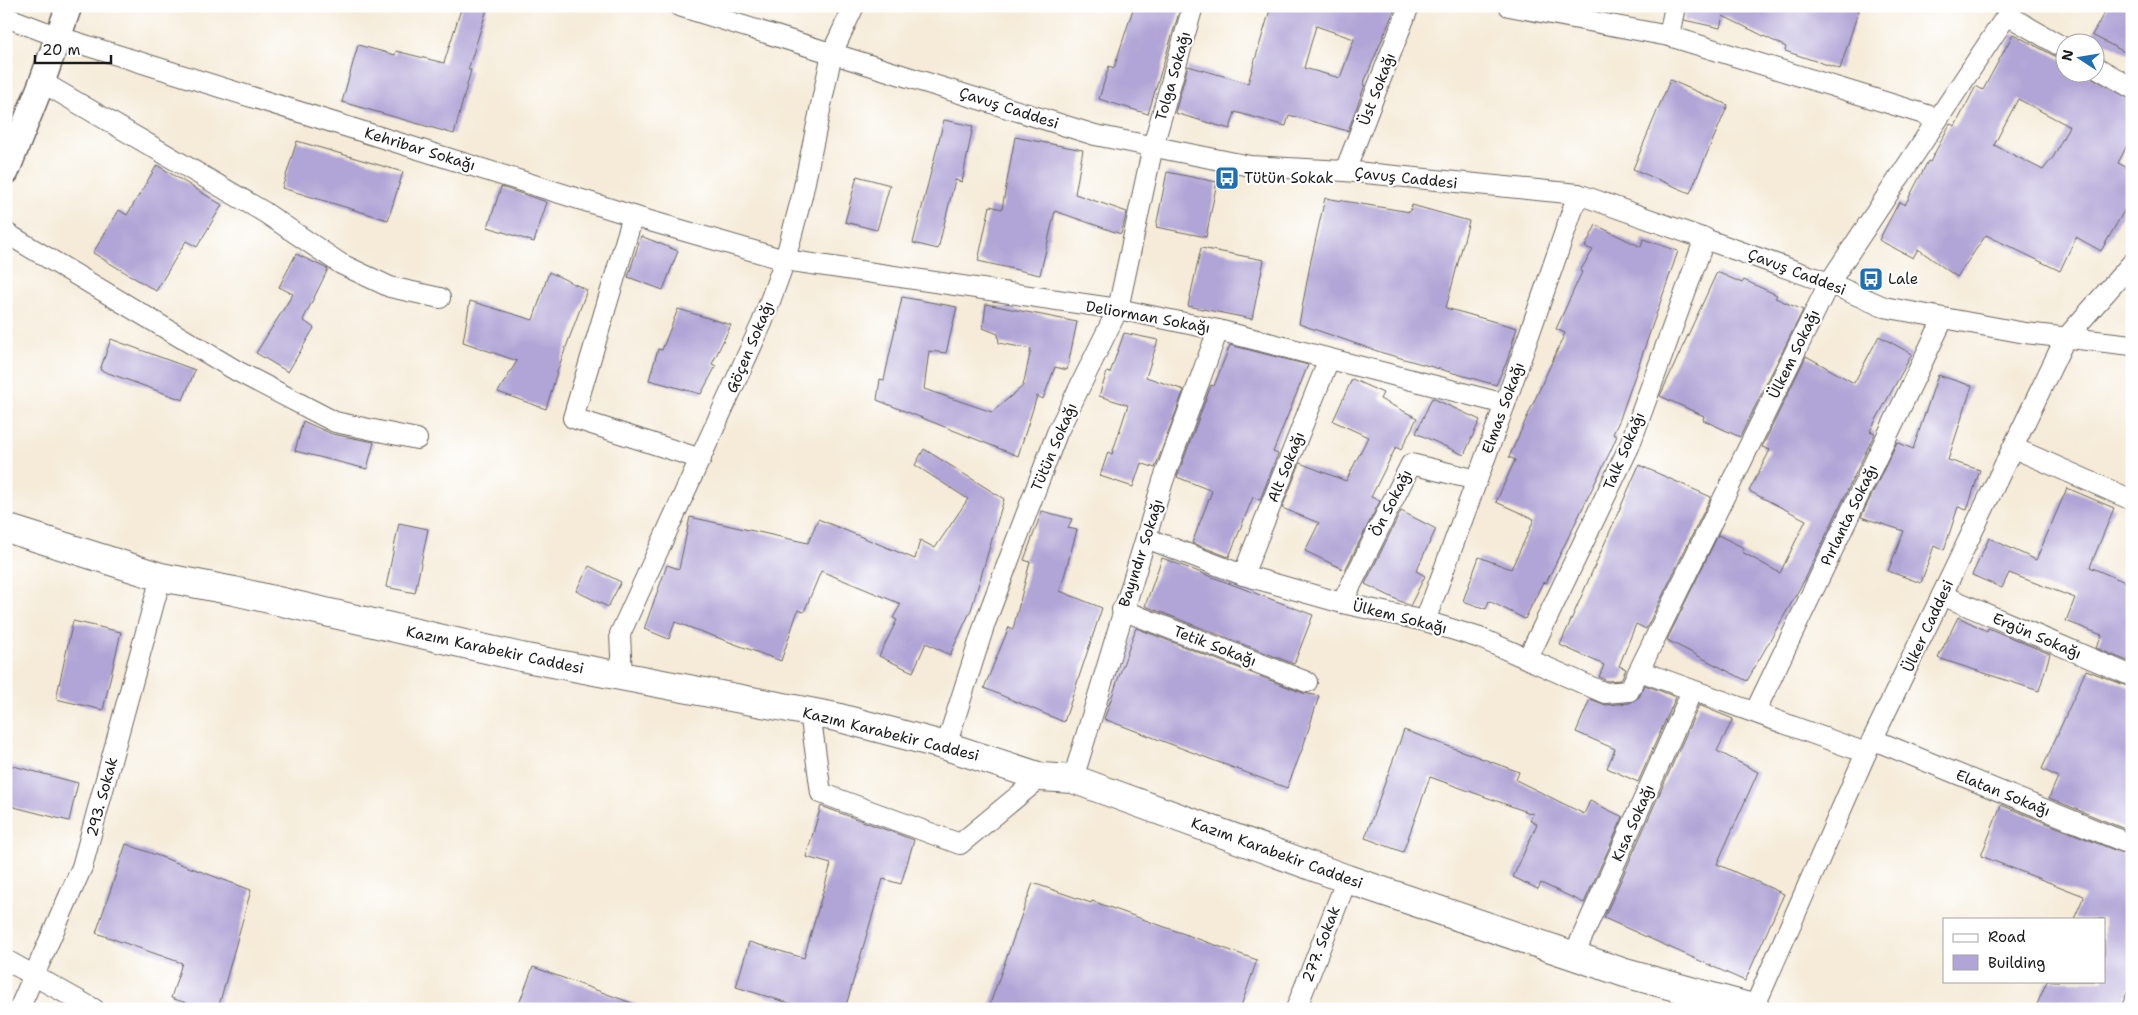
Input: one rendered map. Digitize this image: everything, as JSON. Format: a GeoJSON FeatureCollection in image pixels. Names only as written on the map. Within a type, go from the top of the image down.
{"type":"FeatureCollection","features":[{"type":"Feature","properties":{"kind":"main road","name":"Kazım Karabekir Caddesi"},"geometry":{"type":"LineString","coordinates":[[6,528],[162,577],[234,591],[521,658],[810,712],[946,746],[1041,777],[1073,779],[1347,879],[1625,972],[1755,1008]]}},
{"type":"Feature","properties":{"kind":"street"},"geometry":{"type":"LineString","coordinates":[[6,172],[42,82],[56,36],[68,6]]}},
{"type":"Feature","properties":{"kind":"street","name":"Çavuş Caddesi"},"geometry":{"type":"LineString","coordinates":[[679,6],[1095,135],[1250,166],[1345,171],[1578,194],[1829,283],[1884,307],[1943,319],[2065,339],[2132,345]]}},
{"type":"Feature","properties":{"kind":"street","name":"Göçen Sokağı"},"geometry":{"type":"LineString","coordinates":[[622,676],[620,634],[762,323],[784,260],[802,196],[832,53],[854,6]]}},
{"type":"Feature","properties":{"kind":"street","name":"Tolga Sokağı"},"geometry":{"type":"LineString","coordinates":[[1153,146],[1193,6]]}},
{"type":"Feature","properties":{"kind":"street","name":"Üst Sokağı"},"geometry":{"type":"LineString","coordinates":[[1345,171],[1409,6]]}},
{"type":"Feature","properties":{"kind":"street"},"geometry":{"type":"LineString","coordinates":[[1509,6],[1669,36],[1937,118]]}},
{"type":"Feature","properties":{"kind":"street"},"geometry":{"type":"LineString","coordinates":[[1669,36],[1675,6]]}},
{"type":"Feature","properties":{"kind":"street"},"geometry":{"type":"LineString","coordinates":[[2010,11],[2056,42]]}},
{"type":"Feature","properties":{"kind":"street","name":"Ülkem Sokağı"},"geometry":{"type":"LineString","coordinates":[[1146,538],[1243,575],[1342,603],[1424,621],[1480,638],[1605,693],[1629,691],[1829,283],[2010,11]]}},
{"type":"Feature","properties":{"kind":"street","name":"Kehribar Sokağı"},"geometry":{"type":"LineString","coordinates":[[6,17],[56,36],[633,216],[784,260]]}},
{"type":"Feature","properties":{"kind":"street"},"geometry":{"type":"LineString","coordinates":[[2106,73],[2132,88]]}},
{"type":"Feature","properties":{"kind":"street"},"geometry":{"type":"LineString","coordinates":[[42,82],[264,212],[341,264],[390,287],[440,298]]}},
{"type":"Feature","properties":{"kind":"street","name":"Tütün Sokağı"},"geometry":{"type":"LineString","coordinates":[[946,746],[986,623],[1057,433],[1118,310],[1153,146]]}},
{"type":"Feature","properties":{"kind":"street","name":"Elmas Sokağı"},"geometry":{"type":"LineString","coordinates":[[1424,621],[1505,404],[1578,194]]}},
{"type":"Feature","properties":{"kind":"street"},"geometry":{"type":"LineString","coordinates":[[633,216],[574,418],[700,458]]}},
{"type":"Feature","properties":{"kind":"street"},"geometry":{"type":"LineString","coordinates":[[6,233],[238,371],[335,422],[417,439]]}},
{"type":"Feature","properties":{"kind":"street","name":"Talk Sokağı"},"geometry":{"type":"LineString","coordinates":[[1528,658],[1628,447],[1705,238]]}},
{"type":"Feature","properties":{"kind":"street","name":"Deliorman Sokağı"},"geometry":{"type":"LineString","coordinates":[[784,260],[1118,310],[1218,330],[1505,404]]}},
{"type":"Feature","properties":{"kind":"street","name":"Ülker Caddesi"},"geometry":{"type":"LineString","coordinates":[[1755,1008],[1870,747],[2065,339],[2132,263]]}},
{"type":"Feature","properties":{"kind":"street","name":"Pırlanta Sokağı"},"geometry":{"type":"LineString","coordinates":[[1755,712],[1943,319]]}},
{"type":"Feature","properties":{"kind":"street","name":"Bayındır Sokağı"},"geometry":{"type":"LineString","coordinates":[[1073,779],[1122,610],[1163,481],[1218,330]]}},
{"type":"Feature","properties":{"kind":"street","name":"Alt Sokağı"},"geometry":{"type":"LineString","coordinates":[[1243,575],[1330,359]]}},
{"type":"Feature","properties":{"kind":"street"},"geometry":{"type":"LineString","coordinates":[[2014,448],[2132,500]]}},
{"type":"Feature","properties":{"kind":"street","name":"Ön Sokağı"},"geometry":{"type":"LineString","coordinates":[[1342,603],[1410,464],[1477,480]]}},
{"type":"Feature","properties":{"kind":"street","name":"293. Sokak"},"geometry":{"type":"LineString","coordinates":[[19,1009],[82,867],[162,577]]}},
{"type":"Feature","properties":{"kind":"street","name":"Ergün Sokağı"},"geometry":{"type":"LineString","coordinates":[[1942,595],[2132,676]]}},
{"type":"Feature","properties":{"kind":"street","name":"Tetik Sokağı"},"geometry":{"type":"LineString","coordinates":[[1122,610],[1307,682]]}},
{"type":"Feature","properties":{"kind":"street"},"geometry":{"type":"LineString","coordinates":[[1640,671],[1755,712],[1870,747]]}},
{"type":"Feature","properties":{"kind":"street","name":"Kısa Sokağı"},"geometry":{"type":"LineString","coordinates":[[1574,955],[1692,691]]}},
{"type":"Feature","properties":{"kind":"street"},"geometry":{"type":"LineString","coordinates":[[810,712],[821,793],[960,844],[1041,777]]}},
{"type":"Feature","properties":{"kind":"street","name":"Elatan Sokağı"},"geometry":{"type":"LineString","coordinates":[[1870,747],[2132,845]]}},
{"type":"Feature","properties":{"kind":"street","name":"277. Sokak"},"geometry":{"type":"LineString","coordinates":[[1296,1009],[1347,879]]}},
{"type":"Feature","properties":{"kind":"street"},"geometry":{"type":"LineString","coordinates":[[6,960],[94,1009]]}},
{"type":"Feature","properties":{"kind":"building"},"geometry":{"type":"Polygon","coordinates":[[[462,6],[488,6],[468,70],[471,70],[454,134],[342,102],[358,45],[395,55],[396,51],[444,63],[462,6]]]}},
{"type":"Feature","properties":{"kind":"building"},"geometry":{"type":"Polygon","coordinates":[[[1134,6],[1181,6],[1148,114],[1099,99],[1109,66],[1114,68],[1134,6]]]}},
{"type":"Feature","properties":{"kind":"building"},"geometry":{"type":"Polygon","coordinates":[[[1269,6],[1396,6],[1363,85],[1365,85],[1348,131],[1289,115],[1286,126],[1235,112],[1230,129],[1175,113],[1188,66],[1248,83],[1270,10],[1269,6]],[[1316,26],[1304,68],[1340,78],[1354,39],[1316,26]]]}},
{"type":"Feature","properties":{"kind":"building"},"geometry":{"type":"Polygon","coordinates":[[[1687,6],[1860,6],[1840,69],[1785,51],[1786,47],[1723,16],[1720,28],[1684,20],[1687,6]]]}},
{"type":"Feature","properties":{"kind":"building"},"geometry":{"type":"Polygon","coordinates":[[[2108,6],[2132,6],[2132,56],[2106,42],[2106,32],[2094,32],[2108,6]]]}},
{"type":"Feature","properties":{"kind":"building"},"geometry":{"type":"Polygon","coordinates":[[[2013,34],[2056,57],[2056,82],[2100,82],[2132,100],[2132,136],[2118,163],[2132,170],[2132,197],[2101,251],[2076,237],[2060,271],[1986,235],[1957,277],[1918,249],[1913,258],[1879,240],[1899,202],[1905,205],[1950,124],[1955,126],[1976,86],[1983,90],[2013,34]],[[2018,99],[1994,145],[2043,170],[2054,156],[2069,126],[2018,99]]]}},
{"type":"Feature","properties":{"kind":"building"},"geometry":{"type":"Polygon","coordinates":[[[1670,80],[1728,105],[1690,193],[1633,169],[1670,80]]]}},
{"type":"Feature","properties":{"kind":"building"},"geometry":{"type":"Polygon","coordinates":[[[944,120],[973,126],[962,182],[955,180],[938,249],[913,243],[944,120]]]}},
{"type":"Feature","properties":{"kind":"building"},"geometry":{"type":"Polygon","coordinates":[[[1015,137],[1083,150],[1075,194],[1127,212],[1121,234],[1055,211],[1040,275],[978,261],[990,206],[1002,209],[1015,137]]]}},
{"type":"Feature","properties":{"kind":"building"},"geometry":{"type":"Polygon","coordinates":[[[297,141],[403,172],[388,220],[282,188],[297,141]]]}},
{"type":"Feature","properties":{"kind":"building"},"geometry":{"type":"Polygon","coordinates":[[[157,165],[222,205],[197,247],[186,241],[156,291],[93,253],[119,210],[127,215],[157,165]]]}},
{"type":"Feature","properties":{"kind":"building"},"geometry":{"type":"Polygon","coordinates":[[[1167,172],[1217,182],[1206,237],[1156,227],[1167,172]]]}},
{"type":"Feature","properties":{"kind":"building"},"geometry":{"type":"Polygon","coordinates":[[[857,176],[890,185],[877,230],[845,222],[857,176]]]}},
{"type":"Feature","properties":{"kind":"building"},"geometry":{"type":"Polygon","coordinates":[[[501,187],[547,202],[534,242],[488,227],[501,187]]]}},
{"type":"Feature","properties":{"kind":"building"},"geometry":{"type":"Polygon","coordinates":[[[1325,198],[1410,212],[1412,205],[1469,221],[1446,308],[1517,328],[1507,361],[1496,385],[1383,353],[1299,324],[1325,198]]]}},
{"type":"Feature","properties":{"kind":"building"},"geometry":{"type":"Polygon","coordinates":[[[1596,225],[1641,247],[1643,239],[1678,251],[1620,419],[1613,434],[1617,436],[1546,583],[1543,582],[1525,619],[1489,601],[1486,609],[1463,601],[1479,557],[1511,569],[1534,519],[1496,502],[1515,460],[1509,457],[1565,333],[1556,329],[1582,272],[1580,271],[1593,250],[1585,247],[1596,225]]]}},
{"type":"Feature","properties":{"kind":"building"},"geometry":{"type":"Polygon","coordinates":[[[641,236],[678,251],[663,290],[628,277],[641,236]]]}},
{"type":"Feature","properties":{"kind":"building"},"geometry":{"type":"Polygon","coordinates":[[[1201,248],[1264,260],[1252,319],[1188,306],[1201,248]]]}},
{"type":"Feature","properties":{"kind":"building"},"geometry":{"type":"Polygon","coordinates":[[[296,254],[328,269],[303,320],[314,328],[288,372],[256,353],[293,294],[279,287],[296,254]]]}},
{"type":"Feature","properties":{"kind":"building"},"geometry":{"type":"Polygon","coordinates":[[[549,272],[587,290],[558,369],[546,409],[498,392],[517,361],[463,342],[470,301],[533,320],[549,272]]]}},
{"type":"Feature","properties":{"kind":"building"},"geometry":{"type":"Polygon","coordinates":[[[1717,272],[1742,283],[1744,280],[1777,295],[1775,298],[1803,310],[1740,437],[1703,420],[1704,416],[1660,396],[1717,272]]]}},
{"type":"Feature","properties":{"kind":"building"},"geometry":{"type":"Polygon","coordinates":[[[902,297],[957,307],[946,353],[929,351],[924,389],[992,412],[1023,386],[1031,349],[999,343],[998,334],[983,328],[986,304],[1077,322],[1067,370],[1055,367],[1043,399],[1037,396],[1018,456],[877,400],[880,379],[884,380],[902,297]]]}},
{"type":"Feature","properties":{"kind":"building"},"geometry":{"type":"Polygon","coordinates":[[[678,309],[731,325],[712,364],[716,366],[701,394],[649,380],[658,349],[662,350],[678,309]]]}},
{"type":"Feature","properties":{"kind":"building"},"geometry":{"type":"Polygon","coordinates":[[[1124,333],[1158,340],[1146,377],[1184,390],[1155,468],[1141,463],[1133,487],[1100,476],[1108,452],[1112,454],[1128,405],[1099,396],[1107,372],[1110,373],[1124,333]]]}},
{"type":"Feature","properties":{"kind":"building"},"geometry":{"type":"Polygon","coordinates":[[[1879,336],[1912,354],[1870,431],[1875,433],[1805,579],[1747,681],[1667,640],[1718,535],[1744,548],[1742,552],[1780,573],[1806,520],[1749,491],[1770,450],[1762,447],[1806,356],[1854,383],[1879,336]]]}},
{"type":"Feature","properties":{"kind":"building"},"geometry":{"type":"Polygon","coordinates":[[[111,339],[195,370],[183,400],[100,370],[111,339]]]}},
{"type":"Feature","properties":{"kind":"building"},"geometry":{"type":"Polygon","coordinates":[[[1230,345],[1308,365],[1273,452],[1278,454],[1260,500],[1253,497],[1229,557],[1192,543],[1212,491],[1177,477],[1211,385],[1214,386],[1230,345]]]}},
{"type":"Feature","properties":{"kind":"building"},"geometry":{"type":"Polygon","coordinates":[[[1938,375],[1972,386],[1948,460],[1980,470],[1967,510],[1958,507],[1944,550],[1934,546],[1921,583],[1888,571],[1904,531],[1861,517],[1897,442],[1913,449],[1938,375]]]}},
{"type":"Feature","properties":{"kind":"building"},"geometry":{"type":"Polygon","coordinates":[[[1352,379],[1383,393],[1380,399],[1417,418],[1401,450],[1396,447],[1371,497],[1380,501],[1345,570],[1305,551],[1319,523],[1282,508],[1300,463],[1346,481],[1368,437],[1333,421],[1352,379]]]}},
{"type":"Feature","properties":{"kind":"building"},"geometry":{"type":"Polygon","coordinates":[[[1432,398],[1480,420],[1464,455],[1416,433],[1432,398]]]}},
{"type":"Feature","properties":{"kind":"building"},"geometry":{"type":"Polygon","coordinates":[[[303,421],[332,434],[374,442],[367,469],[295,451],[303,421]]]}},
{"type":"Feature","properties":{"kind":"building"},"geometry":{"type":"Polygon","coordinates":[[[924,449],[1004,499],[971,610],[950,655],[926,643],[913,672],[879,656],[897,620],[893,618],[901,604],[821,571],[804,612],[798,610],[781,661],[675,622],[669,639],[644,629],[667,565],[679,569],[690,517],[808,543],[818,519],[915,559],[920,540],[935,548],[968,499],[915,465],[924,449]]]}},
{"type":"Feature","properties":{"kind":"building"},"geometry":{"type":"Polygon","coordinates":[[[1639,465],[1711,497],[1646,629],[1636,624],[1619,666],[1626,669],[1621,680],[1607,681],[1599,677],[1604,665],[1560,645],[1639,465]]]}},
{"type":"Feature","properties":{"kind":"building"},"geometry":{"type":"Polygon","coordinates":[[[2067,488],[2114,508],[2090,567],[2132,585],[2132,663],[2096,648],[2102,635],[2066,621],[2075,598],[2009,573],[2002,588],[1972,575],[1989,538],[2036,560],[2067,488]]]}},
{"type":"Feature","properties":{"kind":"building"},"geometry":{"type":"Polygon","coordinates":[[[1042,511],[1072,519],[1068,528],[1077,530],[1060,591],[1102,608],[1064,722],[984,688],[1009,627],[1013,629],[1030,562],[1024,560],[1042,511]]]}},
{"type":"Feature","properties":{"kind":"building"},"geometry":{"type":"Polygon","coordinates":[[[1401,511],[1436,529],[1416,571],[1425,576],[1410,606],[1365,584],[1401,511]]]}},
{"type":"Feature","properties":{"kind":"building"},"geometry":{"type":"Polygon","coordinates":[[[399,523],[428,529],[415,593],[386,587],[399,523]]]}},
{"type":"Feature","properties":{"kind":"building"},"geometry":{"type":"Polygon","coordinates":[[[1162,558],[1313,615],[1294,664],[1145,606],[1162,558]]]}},
{"type":"Feature","properties":{"kind":"building"},"geometry":{"type":"Polygon","coordinates":[[[589,566],[621,582],[608,607],[576,591],[589,566]]]}},
{"type":"Feature","properties":{"kind":"building"},"geometry":{"type":"Polygon","coordinates":[[[1958,617],[1987,631],[1988,628],[2050,654],[2039,691],[1938,658],[1958,617]]]}},
{"type":"Feature","properties":{"kind":"building"},"geometry":{"type":"Polygon","coordinates":[[[73,621],[121,632],[103,710],[56,699],[73,621]]]}},
{"type":"Feature","properties":{"kind":"building"},"geometry":{"type":"Polygon","coordinates":[[[1136,628],[1303,693],[1319,696],[1303,747],[1287,788],[1104,719],[1136,628]]]}},
{"type":"Feature","properties":{"kind":"building"},"geometry":{"type":"Polygon","coordinates":[[[2086,670],[2132,688],[2132,832],[2049,798],[2058,777],[2042,769],[2086,670]]]}},
{"type":"Feature","properties":{"kind":"building"},"geometry":{"type":"Polygon","coordinates":[[[1645,685],[1676,697],[1638,782],[1607,768],[1615,749],[1576,732],[1590,699],[1606,705],[1630,703],[1639,697],[1645,685]]]}},
{"type":"Feature","properties":{"kind":"building"},"geometry":{"type":"Polygon","coordinates":[[[1699,705],[1733,719],[1717,751],[1758,772],[1717,864],[1784,894],[1745,981],[1604,918],[1699,705]]]}},
{"type":"Feature","properties":{"kind":"building"},"geometry":{"type":"Polygon","coordinates":[[[1404,730],[1519,772],[1516,780],[1584,814],[1590,801],[1623,817],[1584,903],[1541,883],[1538,889],[1513,877],[1537,824],[1530,820],[1533,814],[1430,777],[1403,852],[1365,838],[1404,730]]]}},
{"type":"Feature","properties":{"kind":"building"},"geometry":{"type":"Polygon","coordinates":[[[6,764],[78,783],[69,821],[6,805],[6,764]]]}},
{"type":"Feature","properties":{"kind":"building"},"geometry":{"type":"Polygon","coordinates":[[[2001,805],[2132,857],[2132,981],[2120,1009],[2035,1009],[2047,982],[2106,982],[2106,918],[2074,918],[2084,896],[1981,856],[2001,805]]]}},
{"type":"Feature","properties":{"kind":"building"},"geometry":{"type":"Polygon","coordinates":[[[821,806],[914,840],[901,884],[883,879],[845,1009],[808,1009],[736,987],[749,942],[804,958],[831,864],[806,857],[821,806]]]}},
{"type":"Feature","properties":{"kind":"building"},"geometry":{"type":"Polygon","coordinates":[[[126,844],[251,890],[218,1009],[205,1009],[171,998],[182,963],[96,933],[126,844]]]}},
{"type":"Feature","properties":{"kind":"building"},"geometry":{"type":"Polygon","coordinates":[[[1033,883],[1091,903],[1092,901],[1257,960],[1240,1009],[1002,1009],[990,1004],[1033,883]]]}},
{"type":"Feature","properties":{"kind":"building"},"geometry":{"type":"Polygon","coordinates":[[[533,967],[640,1006],[640,1009],[517,1009],[533,967]]]}},
{"type":"Feature","properties":{"kind":"place","name":"Tütün Sokak"},"geometry":{"type":"Point","coordinates":[1227,178]}},
{"type":"Feature","properties":{"kind":"place","name":"Lale"},"geometry":{"type":"Point","coordinates":[1871,279]}}]}
